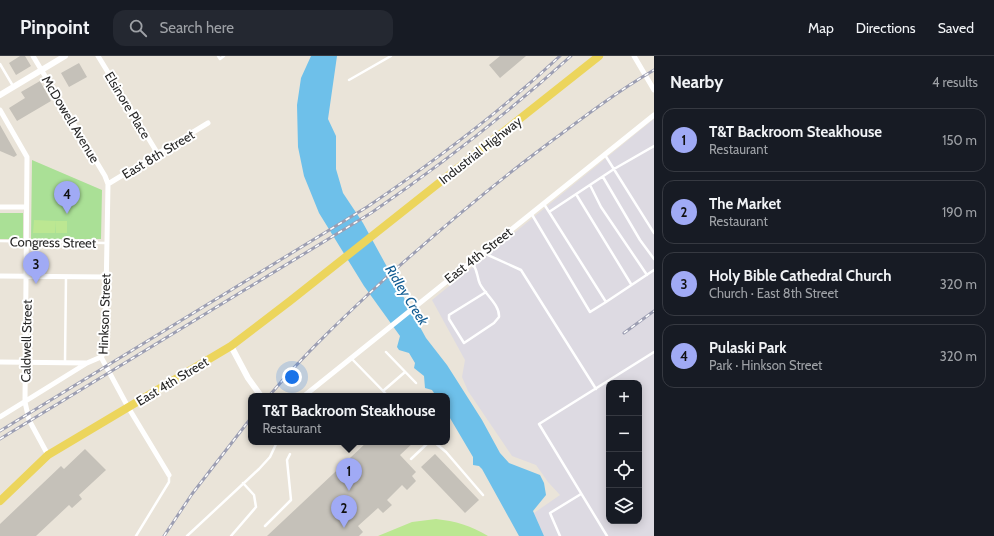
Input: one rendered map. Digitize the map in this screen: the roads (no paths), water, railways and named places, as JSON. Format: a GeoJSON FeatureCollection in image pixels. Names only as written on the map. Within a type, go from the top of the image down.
{"type":"FeatureCollection","features":[{"type":"Feature","properties":{"kind":"main road","name":"Industrial Highway"},"geometry":{"type":"LineString","coordinates":[[362,244],[599,56]]}},
{"type":"Feature","properties":{"kind":"main road","name":"East 4th Street"},"geometry":{"type":"LineString","coordinates":[[0,500],[48,456],[231,346],[362,244]]}},
{"type":"Feature","properties":{"kind":"street","name":"McDowell Avenue"},"geometry":{"type":"LineString","coordinates":[[33,56],[105,176],[108,184]]}},
{"type":"Feature","properties":{"kind":"street"},"geometry":{"type":"LineString","coordinates":[[0,95],[65,56]]}},
{"type":"Feature","properties":{"kind":"street","name":"Elsinore Place"},"geometry":{"type":"LineString","coordinates":[[98,56],[158,154]]}},
{"type":"Feature","properties":{"kind":"street"},"geometry":{"type":"LineString","coordinates":[[634,56],[654,90]]}},
{"type":"Feature","properties":{"kind":"street","name":"Caldwell Street"},"geometry":{"type":"LineString","coordinates":[[0,110],[27,157],[25,402],[29,420],[48,456]]}},
{"type":"Feature","properties":{"kind":"street","name":"East 4th Street"},"geometry":{"type":"LineString","coordinates":[[308,393],[378,335],[654,115]]}},
{"type":"Feature","properties":{"kind":"street","name":"East 8th Street"},"geometry":{"type":"LineString","coordinates":[[108,184],[208,124]]}},
{"type":"Feature","properties":{"kind":"street","name":"Hinkson Street"},"geometry":{"type":"LineString","coordinates":[[108,184],[105,351],[101,357],[128,407],[169,475]]}},
{"type":"Feature","properties":{"kind":"street"},"geometry":{"type":"LineString","coordinates":[[0,207],[26,207]]}},
{"type":"Feature","properties":{"kind":"street"},"geometry":{"type":"LineString","coordinates":[[0,276],[106,277]]}},
{"type":"Feature","properties":{"kind":"street"},"geometry":{"type":"LineString","coordinates":[[231,346],[248,378],[259,393]]}},
{"type":"Feature","properties":{"kind":"street"},"geometry":{"type":"LineString","coordinates":[[0,417],[87,363],[101,357]]}},
{"type":"Feature","properties":{"kind":"street"},"geometry":{"type":"LineString","coordinates":[[0,362],[87,363]]}},
{"type":"Feature","properties":{"kind":"lane"},"geometry":{"type":"LineString","coordinates":[[218,56],[220,59],[224,56]]}},
{"type":"Feature","properties":{"kind":"lane"},"geometry":{"type":"LineString","coordinates":[[349,80],[391,56]]}},
{"type":"Feature","properties":{"kind":"lane"},"geometry":{"type":"LineString","coordinates":[[0,64],[14,87]]}},
{"type":"Feature","properties":{"kind":"lane"},"geometry":{"type":"LineString","coordinates":[[549,212],[614,169],[654,146]]}},
{"type":"Feature","properties":{"kind":"lane"},"geometry":{"type":"LineString","coordinates":[[605,154],[654,233]]}},
{"type":"Feature","properties":{"kind":"lane"},"geometry":{"type":"LineString","coordinates":[[603,177],[640,240],[654,259]]}},
{"type":"Feature","properties":{"kind":"lane"},"geometry":{"type":"LineString","coordinates":[[590,185],[601,207],[647,274]]}},
{"type":"Feature","properties":{"kind":"lane"},"geometry":{"type":"LineString","coordinates":[[576,194],[631,284]]}},
{"type":"Feature","properties":{"kind":"lane"},"geometry":{"type":"LineString","coordinates":[[544,203],[606,302]]}},
{"type":"Feature","properties":{"kind":"lane"},"geometry":{"type":"LineString","coordinates":[[531,213],[590,312],[654,270]]}},
{"type":"Feature","properties":{"kind":"lane","name":"Congress Street"},"geometry":{"type":"LineString","coordinates":[[0,241],[106,243]]}},
{"type":"Feature","properties":{"kind":"lane"},"geometry":{"type":"LineString","coordinates":[[485,250],[488,255],[521,270],[596,389]]}},
{"type":"Feature","properties":{"kind":"lane"},"geometry":{"type":"LineString","coordinates":[[471,261],[476,269],[480,283],[486,292],[498,311],[498,320],[464,343],[449,319],[450,315],[486,292]]}},
{"type":"Feature","properties":{"kind":"lane"},"geometry":{"type":"LineString","coordinates":[[65,363],[66,277]]}},
{"type":"Feature","properties":{"kind":"lane"},"geometry":{"type":"LineString","coordinates":[[386,352],[416,383]]}},
{"type":"Feature","properties":{"kind":"lane"},"geometry":{"type":"LineString","coordinates":[[607,536],[539,424],[654,352]]}},
{"type":"Feature","properties":{"kind":"lane"},"geometry":{"type":"LineString","coordinates":[[351,358],[383,391],[405,372]]}},
{"type":"Feature","properties":{"kind":"lane"},"geometry":{"type":"LineString","coordinates":[[187,536],[265,462],[276,445]]}},
{"type":"Feature","properties":{"kind":"lane"},"geometry":{"type":"LineString","coordinates":[[411,458],[426,445]]}},
{"type":"Feature","properties":{"kind":"lane"},"geometry":{"type":"LineString","coordinates":[[438,445],[446,452],[483,495]]}},
{"type":"Feature","properties":{"kind":"lane"},"geometry":{"type":"LineString","coordinates":[[265,526],[291,500],[287,460],[290,454]]}},
{"type":"Feature","properties":{"kind":"lane"},"geometry":{"type":"LineString","coordinates":[[136,536],[169,482],[169,475]]}},
{"type":"Feature","properties":{"kind":"lane"},"geometry":{"type":"LineString","coordinates":[[231,536],[256,507],[254,495],[243,484]]}},
{"type":"Feature","properties":{"kind":"lane"},"geometry":{"type":"LineString","coordinates":[[560,536],[550,513],[582,494]]}},
{"type":"Feature","properties":{"kind":"water"},"geometry":{"type":"Polygon","coordinates":[[[311,56],[337,56],[328,119],[336,136],[336,169],[343,193],[363,223],[426,338],[447,365],[482,420],[500,453],[509,463],[540,475],[544,483],[546,495],[533,511],[544,536],[519,536],[482,469],[479,466],[473,465],[473,457],[450,418],[450,393],[434,393],[432,390],[425,388],[424,376],[414,368],[415,363],[409,353],[399,350],[397,347],[400,336],[364,286],[319,213],[304,176],[298,147],[297,105],[301,78],[311,56]]]}},
{"type":"Feature","properties":{"kind":"railway"},"geometry":{"type":"LineString","coordinates":[[0,431],[367,207],[466,135],[514,97],[560,56]]}},
{"type":"Feature","properties":{"kind":"railway"},"geometry":{"type":"LineString","coordinates":[[0,439],[371,213],[474,138],[571,56]]}},
{"type":"Feature","properties":{"kind":"railway"},"geometry":{"type":"LineString","coordinates":[[272,393],[297,364],[342,319],[388,276],[459,214],[514,169],[577,122],[607,100],[654,70]]}},
{"type":"Feature","properties":{"kind":"railway"},"geometry":{"type":"LineString","coordinates":[[624,333],[654,311]]}},
{"type":"Feature","properties":{"kind":"railway"},"geometry":{"type":"LineString","coordinates":[[164,536],[192,494],[248,422]]}},
{"type":"Feature","properties":{"kind":"place","name":"Pulaski Park"},"geometry":{"type":"Point","coordinates":[67,214]}},
{"type":"Feature","properties":{"kind":"place","name":"Holy Bible Cathedral Church"},"geometry":{"type":"Point","coordinates":[36,284]}},
{"type":"Feature","properties":{"kind":"place","name":"T&T Backroom Steakhouse"},"geometry":{"type":"Point","coordinates":[349,491]}},
{"type":"Feature","properties":{"kind":"place","name":"The Market"},"geometry":{"type":"Point","coordinates":[344,528]}},
{"type":"Feature","properties":{"kind":"water label","name":"Ridley Creek"},"geometry":{"type":"Point","coordinates":[407,295]}}]}
